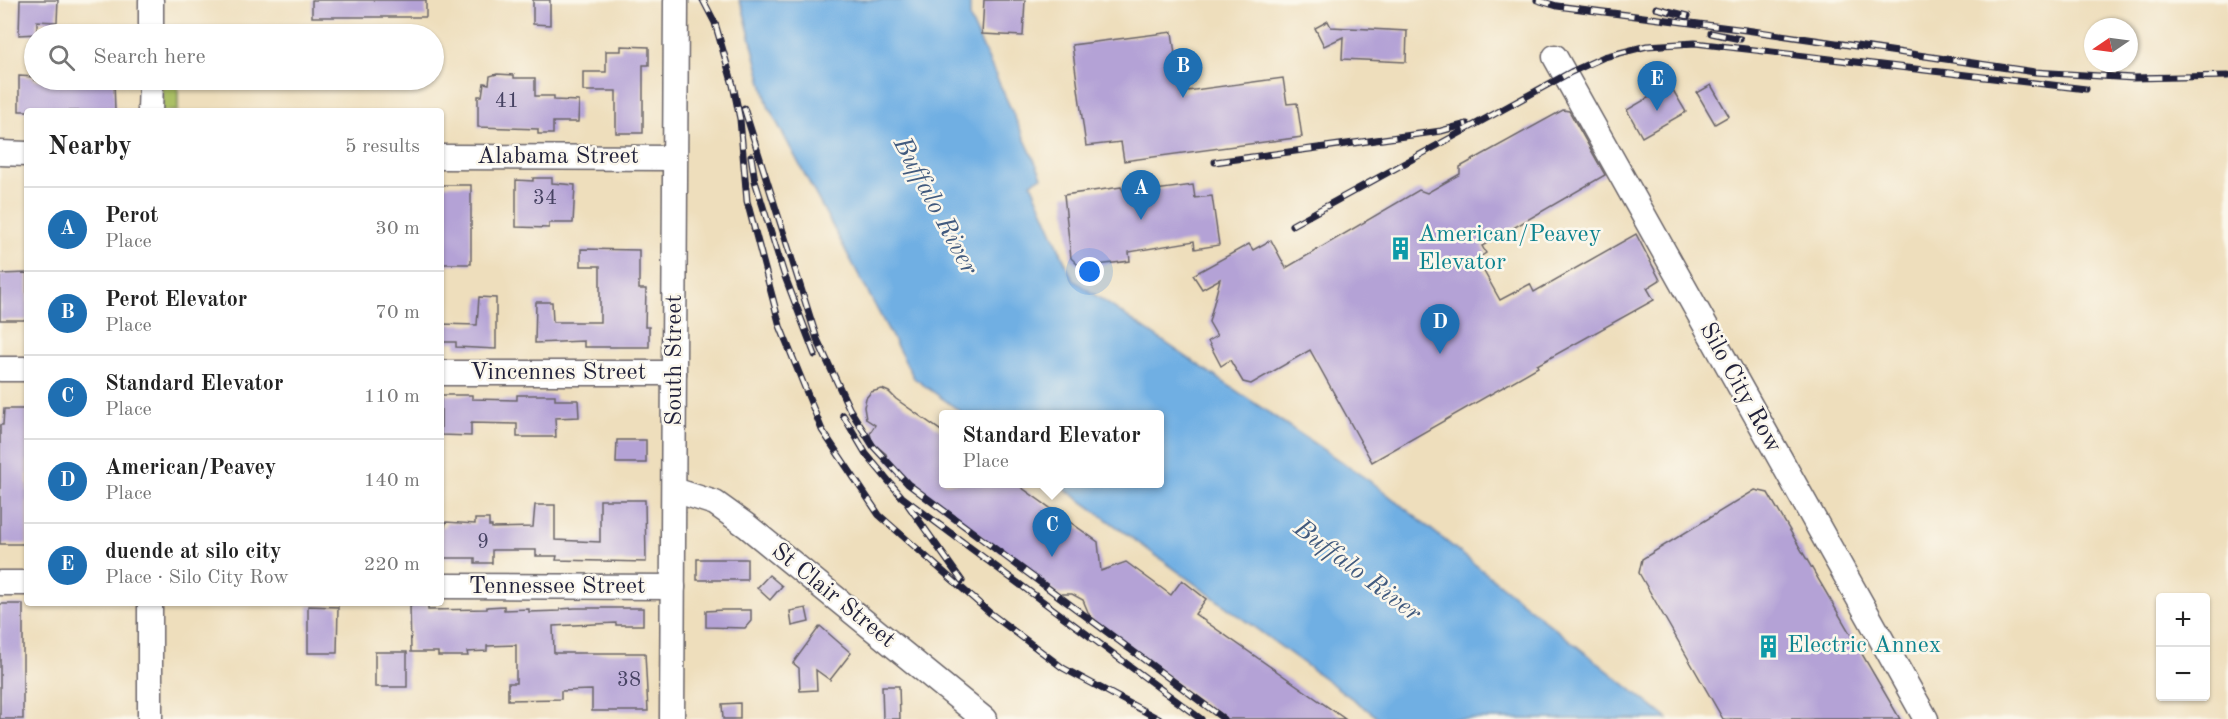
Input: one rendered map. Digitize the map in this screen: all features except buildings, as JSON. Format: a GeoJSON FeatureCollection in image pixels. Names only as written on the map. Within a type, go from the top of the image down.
{"type":"FeatureCollection","features":[{"type":"Feature","properties":{"kind":"street"},"geometry":{"type":"LineString","coordinates":[[151,0],[151,24]]}},
{"type":"Feature","properties":{"kind":"street","name":"South Street"},"geometry":{"type":"LineString","coordinates":[[672,719],[676,0]]}},
{"type":"Feature","properties":{"kind":"street","name":"Silo City Row"},"geometry":{"type":"LineString","coordinates":[[1555,57],[1926,719]]}},
{"type":"Feature","properties":{"kind":"street"},"geometry":{"type":"LineString","coordinates":[[150,108],[151,90]]}},
{"type":"Feature","properties":{"kind":"street"},"geometry":{"type":"LineString","coordinates":[[0,153],[24,154]]}},
{"type":"Feature","properties":{"kind":"street","name":"Alabama Street"},"geometry":{"type":"LineString","coordinates":[[444,157],[675,158]]}},
{"type":"Feature","properties":{"kind":"street"},"geometry":{"type":"LineString","coordinates":[[0,369],[24,369]]}},
{"type":"Feature","properties":{"kind":"street","name":"Vincennes Street"},"geometry":{"type":"LineString","coordinates":[[444,373],[674,374]]}},
{"type":"Feature","properties":{"kind":"street","name":"St Clair Street"},"geometry":{"type":"LineString","coordinates":[[674,490],[715,503],[723,508],[984,719]]}},
{"type":"Feature","properties":{"kind":"street"},"geometry":{"type":"LineString","coordinates":[[0,583],[24,583]]}},
{"type":"Feature","properties":{"kind":"street","name":"Tennessee Street"},"geometry":{"type":"LineString","coordinates":[[444,586],[673,587]]}},
{"type":"Feature","properties":{"kind":"street"},"geometry":{"type":"LineString","coordinates":[[150,606],[150,719]]}},
{"type":"Feature","properties":{"kind":"green space"},"geometry":{"type":"Polygon","coordinates":[[[162,90],[178,90],[178,108],[162,108],[162,90]]]}},
{"type":"Feature","properties":{"kind":"water","name":"Buffalo River"},"geometry":{"type":"Polygon","coordinates":[[[739,0],[970,0],[970,19],[1042,177],[1031,183],[1073,280],[1377,486],[1668,719],[1380,719],[1063,488],[1164,488],[1164,410],[958,410],[914,378],[768,106],[739,0]]]}},
{"type":"Feature","properties":{"kind":"railway"},"geometry":{"type":"LineString","coordinates":[[703,0],[715,23],[733,85],[740,119],[747,201],[780,326],[822,430],[879,515],[990,613],[1063,668],[1159,719]]}},
{"type":"Feature","properties":{"kind":"railway"},"geometry":{"type":"LineString","coordinates":[[1537,0],[1557,6],[1746,30],[2035,72],[2133,78],[2228,76]]}},
{"type":"Feature","properties":{"kind":"railway"},"geometry":{"type":"LineString","coordinates":[[1656,8],[1688,16]]}},
{"type":"Feature","properties":{"kind":"railway"},"geometry":{"type":"LineString","coordinates":[[1711,33],[1740,39]]}},
{"type":"Feature","properties":{"kind":"railway"},"geometry":{"type":"LineString","coordinates":[[1292,225],[1571,72],[1604,57],[1647,46],[1695,43],[2086,89]]}},
{"type":"Feature","properties":{"kind":"railway"},"geometry":{"type":"LineString","coordinates":[[744,108],[817,339],[849,408],[873,446],[908,484],[1224,719]]}},
{"type":"Feature","properties":{"kind":"railway"},"geometry":{"type":"LineString","coordinates":[[1215,162],[1441,131],[1467,124]]}},
{"type":"Feature","properties":{"kind":"railway"},"geometry":{"type":"LineString","coordinates":[[751,156],[755,181],[784,274],[815,355]]}},
{"type":"Feature","properties":{"kind":"railway"},"geometry":{"type":"LineString","coordinates":[[843,415],[866,454],[902,497],[1201,719]]}},
{"type":"Feature","properties":{"kind":"railway"},"geometry":{"type":"LineString","coordinates":[[908,505],[962,581]]}},
{"type":"Feature","properties":{"kind":"place","name":"Perot Elevator"},"geometry":{"type":"Point","coordinates":[1183,98]}},
{"type":"Feature","properties":{"kind":"place","name":"duende at silo city"},"geometry":{"type":"Point","coordinates":[1657,111]}},
{"type":"Feature","properties":{"kind":"place","name":"Perot"},"geometry":{"type":"Point","coordinates":[1141,220]}},
{"type":"Feature","properties":{"kind":"place","name":"American/Peavey Elevator"},"geometry":{"type":"Point","coordinates":[1400,249]}},
{"type":"Feature","properties":{"kind":"place","name":"American/Peavey"},"geometry":{"type":"Point","coordinates":[1440,354]}},
{"type":"Feature","properties":{"kind":"place","name":"Standard Elevator"},"geometry":{"type":"Point","coordinates":[1052,557]}},
{"type":"Feature","properties":{"kind":"place","name":"Electric Annex"},"geometry":{"type":"Point","coordinates":[1769,646]}}]}
